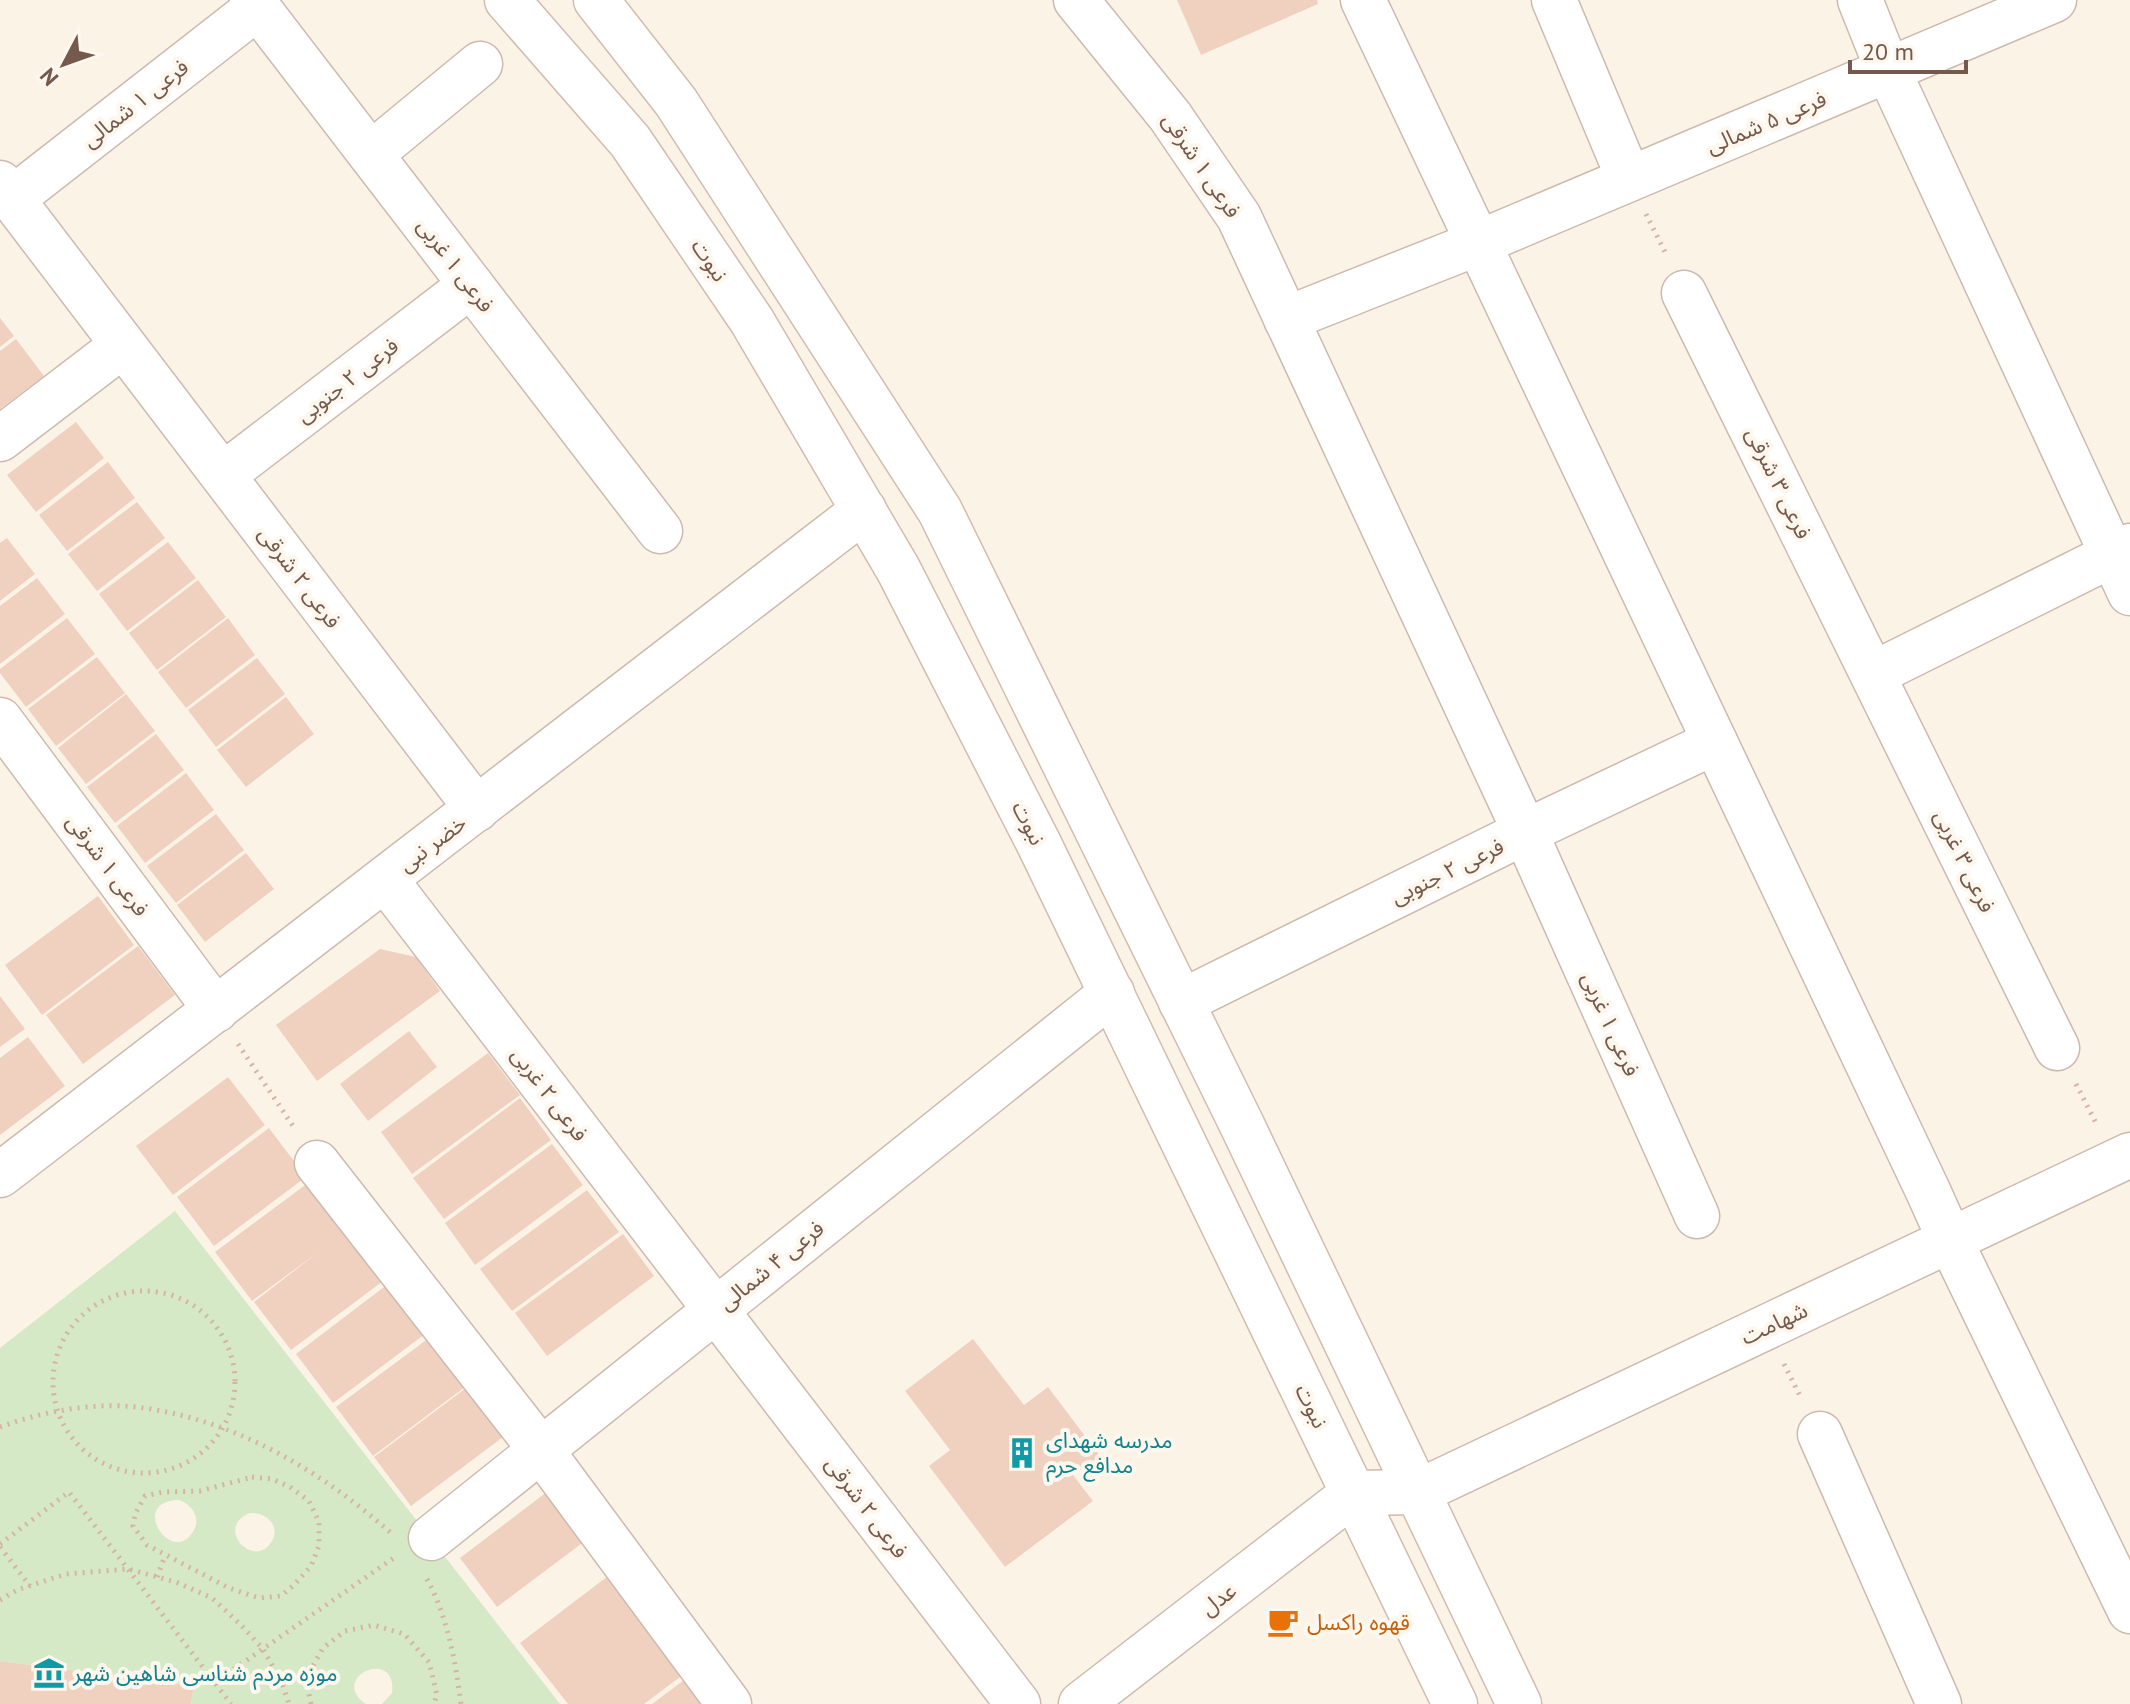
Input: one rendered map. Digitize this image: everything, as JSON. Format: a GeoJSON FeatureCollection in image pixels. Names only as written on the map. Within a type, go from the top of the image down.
{"type":"FeatureCollection","features":[{"type":"Feature","properties":{"kind":"street","name":"نبوت"},"geometry":{"type":"LineString","coordinates":[[507,0],[630,141],[752,321],[913,597],[1112,993],[1455,1704]]}},
{"type":"Feature","properties":{"kind":"street"},"geometry":{"type":"LineString","coordinates":[[596,0],[676,102],[940,511],[1181,1002],[1519,1704]]}},
{"type":"Feature","properties":{"kind":"street"},"geometry":{"type":"LineString","coordinates":[[1363,0],[1950,1240],[2130,1611]]}},
{"type":"Feature","properties":{"kind":"street"},"geometry":{"type":"LineString","coordinates":[[1554,0],[1629,179]]}},
{"type":"Feature","properties":{"kind":"street"},"geometry":{"type":"LineString","coordinates":[[1860,0],[1888,70],[2000,313],[2124,565],[1873,674]]}},
{"type":"Feature","properties":{"kind":"street","name":"فرعی ۵ شمالی"},"geometry":{"type":"LineString","coordinates":[[1286,319],[1478,243],[2054,0]]}},
{"type":"Feature","properties":{"kind":"street","name":"فرعی ۱ غربی"},"geometry":{"type":"LineString","coordinates":[[255,4],[660,531]]}},
{"type":"Feature","properties":{"kind":"street","name":"فرعی ۱‍ شمالی"},"geometry":{"type":"LineString","coordinates":[[6,191],[255,4]]}},
{"type":"Feature","properties":{"kind":"street","name":"فرعی ۱ شرقی"},"geometry":{"type":"LineString","coordinates":[[1086,12],[1170,116],[1239,217],[1286,319]]}},
{"type":"Feature","properties":{"kind":"street"},"geometry":{"type":"LineString","coordinates":[[371,154],[480,64]]}},
{"type":"Feature","properties":{"kind":"street"},"geometry":{"type":"LineString","coordinates":[[0,439],[123,345],[6,191]]}},
{"type":"Feature","properties":{"kind":"street","name":"فرعی ۲ جنوبی"},"geometry":{"type":"LineString","coordinates":[[223,475],[471,285]]}},
{"type":"Feature","properties":{"kind":"street","name":"فرعی ۳ شرقی"},"geometry":{"type":"LineString","coordinates":[[1684,293],[1873,674]]}},
{"type":"Feature","properties":{"kind":"street"},"geometry":{"type":"LineString","coordinates":[[1286,319],[1525,832]]}},
{"type":"Feature","properties":{"kind":"street","name":"فرعی ۲ شرقی"},"geometry":{"type":"LineString","coordinates":[[123,345],[477,809]]}},
{"type":"Feature","properties":{"kind":"street","name":"خضر نبی"},"geometry":{"type":"LineString","coordinates":[[0,1175],[864,510]]}},
{"type":"Feature","properties":{"kind":"street","name":"فرعی ۳ غربی"},"geometry":{"type":"LineString","coordinates":[[1873,674],[2057,1048]]}},
{"type":"Feature","properties":{"kind":"street","name":"فرعی ۱ شرقی"},"geometry":{"type":"LineString","coordinates":[[0,720],[216,1010]]}},
{"type":"Feature","properties":{"kind":"street","name":"فرعی ۲ جنوبی"},"geometry":{"type":"LineString","coordinates":[[1181,1002],[1715,742]]}},
{"type":"Feature","properties":{"kind":"street","name":"فرعی ۱ غربی"},"geometry":{"type":"LineString","coordinates":[[1525,832],[1697,1216]]}},
{"type":"Feature","properties":{"kind":"street","name":"فرعی ۲ غربی"},"geometry":{"type":"LineString","coordinates":[[385,879],[716,1310]]}},
{"type":"Feature","properties":{"kind":"street","name":"فرعی ۴ شمالی"},"geometry":{"type":"LineString","coordinates":[[412,1552],[1112,993]]}},
{"type":"Feature","properties":{"kind":"street","name":"شهامت"},"geometry":{"type":"LineString","coordinates":[[1418,1492],[2123,1158]]}},
{"type":"Feature","properties":{"kind":"street"},"geometry":{"type":"LineString","coordinates":[[317,1163],[541,1450],[729,1704]]}},
{"type":"Feature","properties":{"kind":"street","name":"فرعی ۲ شرقی"},"geometry":{"type":"LineString","coordinates":[[716,1310],[1018,1704]]}},
{"type":"Feature","properties":{"kind":"street"},"geometry":{"type":"LineString","coordinates":[[1820,1434],[1939,1704]]}},
{"type":"Feature","properties":{"kind":"street"},"geometry":{"type":"LineString","coordinates":[[1354,1493],[1418,1492]]}},
{"type":"Feature","properties":{"kind":"street","name":"عدل"},"geometry":{"type":"LineString","coordinates":[[1081,1704],[1354,1493]]}},
{"type":"Feature","properties":{"kind":"path"},"geometry":{"type":"LineString","coordinates":[[1629,179],[1684,293]]}},
{"type":"Feature","properties":{"kind":"path"},"geometry":{"type":"LineString","coordinates":[[216,1010],[317,1163]]}},
{"type":"Feature","properties":{"kind":"path"},"geometry":{"type":"LineString","coordinates":[[2057,1048],[2123,1158]]}},
{"type":"Feature","properties":{"kind":"path"},"geometry":{"type":"LineString","coordinates":[[154,1291],[183,1299],[208,1316],[226,1341],[235,1370],[235,1400],[224,1429],[205,1452],[179,1468],[150,1474],[120,1471],[92,1459],[70,1438],[56,1411],[52,1380],[58,1351],[72,1324],[95,1304],[123,1292],[154,1291]]}},
{"type":"Feature","properties":{"kind":"path"},"geometry":{"type":"LineString","coordinates":[[1766,1327],[1820,1434]]}},
{"type":"Feature","properties":{"kind":"path"},"geometry":{"type":"LineString","coordinates":[[0,1427],[56,1411],[142,1408],[201,1420],[282,1454],[347,1497],[412,1552],[435,1594],[449,1632],[461,1704]]}},
{"type":"Feature","properties":{"kind":"path"},"geometry":{"type":"LineString","coordinates":[[252,1477],[272,1479],[309,1501],[319,1522],[319,1546],[311,1566],[281,1596],[259,1598],[229,1588],[165,1556],[147,1545],[133,1526],[135,1514],[145,1496],[200,1491],[252,1477]]}},
{"type":"Feature","properties":{"kind":"path"},"geometry":{"type":"LineString","coordinates":[[30,1586],[0,1545],[69,1492],[231,1704]]}},
{"type":"Feature","properties":{"kind":"path"},"geometry":{"type":"LineString","coordinates":[[214,1683],[412,1552]]}},
{"type":"Feature","properties":{"kind":"path"},"geometry":{"type":"LineString","coordinates":[[157,1577],[165,1556]]}},
{"type":"Feature","properties":{"kind":"path"},"geometry":{"type":"LineString","coordinates":[[0,1600],[17,1590],[66,1574],[128,1569],[176,1582],[212,1598],[241,1625],[263,1649],[282,1683],[289,1704]]}},
{"type":"Feature","properties":{"kind":"path"},"geometry":{"type":"LineString","coordinates":[[311,1704],[309,1673],[323,1648],[345,1631],[374,1625],[404,1634],[429,1662],[437,1695],[434,1704]]}},
{"type":"Feature","properties":{"kind":"green space"},"geometry":{"type":"Polygon","coordinates":[[[175,1211],[560,1704],[382,1704],[392,1693],[391,1679],[385,1671],[376,1669],[359,1676],[354,1684],[356,1694],[366,1704],[191,1704],[194,1686],[0,1661],[0,1348],[175,1211]],[[179,1500],[164,1503],[156,1511],[155,1520],[166,1538],[175,1542],[185,1540],[196,1525],[191,1508],[179,1500]],[[250,1513],[235,1528],[236,1536],[248,1549],[265,1549],[274,1535],[273,1525],[266,1517],[250,1513]]]}},
{"type":"Feature","properties":{"kind":"building"},"geometry":{"type":"Polygon","coordinates":[[[1177,0],[1317,0],[1318,4],[1201,55],[1177,0]]]}},
{"type":"Feature","properties":{"kind":"building"},"geometry":{"type":"Polygon","coordinates":[[[0,318],[14,336],[0,347],[0,318]]]}},
{"type":"Feature","properties":{"kind":"building"},"geometry":{"type":"Polygon","coordinates":[[[16,339],[44,376],[0,409],[0,351],[16,339]]]}},
{"type":"Feature","properties":{"kind":"building"},"geometry":{"type":"Polygon","coordinates":[[[76,422],[104,458],[36,512],[7,475],[76,422]]]}},
{"type":"Feature","properties":{"kind":"building"},"geometry":{"type":"Polygon","coordinates":[[[108,462],[135,498],[67,551],[39,515],[108,462]]]}},
{"type":"Feature","properties":{"kind":"building"},"geometry":{"type":"Polygon","coordinates":[[[137,502],[165,538],[97,591],[68,554],[137,502]]]}},
{"type":"Feature","properties":{"kind":"building"},"geometry":{"type":"Polygon","coordinates":[[[7,538],[35,574],[0,601],[0,543],[7,538]]]}},
{"type":"Feature","properties":{"kind":"building"},"geometry":{"type":"Polygon","coordinates":[[[168,542],[196,578],[127,631],[99,594],[168,542]]]}},
{"type":"Feature","properties":{"kind":"building"},"geometry":{"type":"Polygon","coordinates":[[[37,578],[65,614],[0,664],[0,606],[37,578]]]}},
{"type":"Feature","properties":{"kind":"building"},"geometry":{"type":"Polygon","coordinates":[[[198,580],[226,617],[157,670],[129,633],[198,580]]]}},
{"type":"Feature","properties":{"kind":"building"},"geometry":{"type":"Polygon","coordinates":[[[67,618],[95,654],[26,707],[0,669],[67,618]]]}},
{"type":"Feature","properties":{"kind":"building"},"geometry":{"type":"Polygon","coordinates":[[[228,618],[255,655],[186,708],[158,672],[228,618]]]}},
{"type":"Feature","properties":{"kind":"building"},"geometry":{"type":"Polygon","coordinates":[[[97,657],[125,693],[56,746],[28,709],[97,657]]]}},
{"type":"Feature","properties":{"kind":"building"},"geometry":{"type":"Polygon","coordinates":[[[257,658],[285,694],[216,747],[188,710],[257,658]]]}},
{"type":"Feature","properties":{"kind":"building"},"geometry":{"type":"Polygon","coordinates":[[[126,694],[155,731],[86,784],[58,748],[126,694]]]}},
{"type":"Feature","properties":{"kind":"building"},"geometry":{"type":"Polygon","coordinates":[[[286,697],[314,734],[246,787],[217,750],[286,697]]]}},
{"type":"Feature","properties":{"kind":"building"},"geometry":{"type":"Polygon","coordinates":[[[156,734],[184,770],[115,823],[87,787],[156,734]]]}},
{"type":"Feature","properties":{"kind":"building"},"geometry":{"type":"Polygon","coordinates":[[[186,773],[214,810],[145,863],[117,826],[186,773]]]}},
{"type":"Feature","properties":{"kind":"building"},"geometry":{"type":"Polygon","coordinates":[[[216,814],[244,850],[176,903],[147,866],[216,814]]]}},
{"type":"Feature","properties":{"kind":"building"},"geometry":{"type":"Polygon","coordinates":[[[246,853],[274,889],[205,942],[177,905],[246,853]]]}},
{"type":"Feature","properties":{"kind":"building"},"geometry":{"type":"Polygon","coordinates":[[[98,896],[134,945],[42,1015],[5,965],[98,896]]]}},
{"type":"Feature","properties":{"kind":"building"},"geometry":{"type":"Polygon","coordinates":[[[138,946],[175,995],[83,1064],[46,1015],[138,946]]]}},
{"type":"Feature","properties":{"kind":"building"},"geometry":{"type":"Polygon","coordinates":[[[380,949],[416,957],[440,991],[317,1081],[276,1025],[380,949]]]}},
{"type":"Feature","properties":{"kind":"building"},"geometry":{"type":"Polygon","coordinates":[[[0,996],[25,1029],[0,1047],[0,996]]]}},
{"type":"Feature","properties":{"kind":"building"},"geometry":{"type":"Polygon","coordinates":[[[409,1031],[437,1067],[368,1121],[340,1084],[409,1031]]]}},
{"type":"Feature","properties":{"kind":"building"},"geometry":{"type":"Polygon","coordinates":[[[28,1037],[65,1086],[0,1135],[0,1058],[28,1037]]]}},
{"type":"Feature","properties":{"kind":"building"},"geometry":{"type":"Polygon","coordinates":[[[488,1053],[520,1095],[412,1174],[381,1132],[488,1053]]]}},
{"type":"Feature","properties":{"kind":"building"},"geometry":{"type":"Polygon","coordinates":[[[228,1077],[265,1125],[173,1195],[136,1146],[228,1077]]]}},
{"type":"Feature","properties":{"kind":"building"},"geometry":{"type":"Polygon","coordinates":[[[520,1098],[551,1140],[444,1219],[413,1178],[520,1098]]]}},
{"type":"Feature","properties":{"kind":"building"},"geometry":{"type":"Polygon","coordinates":[[[269,1128],[306,1177],[214,1246],[177,1197],[269,1128]]]}},
{"type":"Feature","properties":{"kind":"building"},"geometry":{"type":"Polygon","coordinates":[[[552,1144],[583,1185],[475,1265],[445,1223],[552,1144]]]}},
{"type":"Feature","properties":{"kind":"building"},"geometry":{"type":"Polygon","coordinates":[[[308,1183],[383,1281],[291,1350],[254,1302],[317,1253],[252,1301],[215,1252],[308,1183]]]}},
{"type":"Feature","properties":{"kind":"building"},"geometry":{"type":"Polygon","coordinates":[[[587,1190],[619,1232],[512,1311],[480,1269],[587,1190]]]}},
{"type":"Feature","properties":{"kind":"building"},"geometry":{"type":"Polygon","coordinates":[[[623,1234],[654,1276],[547,1356],[515,1313],[623,1234]]]}},
{"type":"Feature","properties":{"kind":"building"},"geometry":{"type":"Polygon","coordinates":[[[388,1284],[425,1334],[333,1403],[296,1354],[388,1284]]]}},
{"type":"Feature","properties":{"kind":"building"},"geometry":{"type":"Polygon","coordinates":[[[429,1338],[465,1387],[373,1456],[336,1407],[429,1338]]]}},
{"type":"Feature","properties":{"kind":"building","name":"مدرسه شهدای مدافع حرم"},"geometry":{"type":"Polygon","coordinates":[[[973,1339],[1024,1405],[1048,1387],[1100,1456],[1073,1475],[1093,1501],[1005,1567],[929,1466],[950,1450],[905,1391],[973,1339]]]}},
{"type":"Feature","properties":{"kind":"building"},"geometry":{"type":"Polygon","coordinates":[[[466,1388],[503,1437],[411,1506],[374,1457],[466,1388]]]}},
{"type":"Feature","properties":{"kind":"building"},"geometry":{"type":"Polygon","coordinates":[[[552,1488],[589,1538],[497,1607],[460,1558],[552,1488]]]}},
{"type":"Feature","properties":{"kind":"building"},"geometry":{"type":"Polygon","coordinates":[[[612,1573],[688,1671],[644,1704],[568,1704],[520,1643],[612,1573]]]}},
{"type":"Feature","properties":{"kind":"building","name":"موزه مردم شناسی شاهین شهر"},"geometry":{"type":"Polygon","coordinates":[[[0,1661],[194,1686],[191,1704],[0,1704],[0,1661]]]}},
{"type":"Feature","properties":{"kind":"building"},"geometry":{"type":"Polygon","coordinates":[[[691,1675],[713,1704],[652,1704],[691,1675]]]}},
{"type":"Feature","properties":{"kind":"place","name":"مدرسه شهدای مدافع حرم"},"geometry":{"type":"Point","coordinates":[1022,1453]}},
{"type":"Feature","properties":{"kind":"place","name":"قهوه راکسل"},"geometry":{"type":"Point","coordinates":[1283,1622]}},
{"type":"Feature","properties":{"kind":"place","name":"موزه مردم شناسی شاهین شهر"},"geometry":{"type":"Point","coordinates":[49,1673]}}]}
